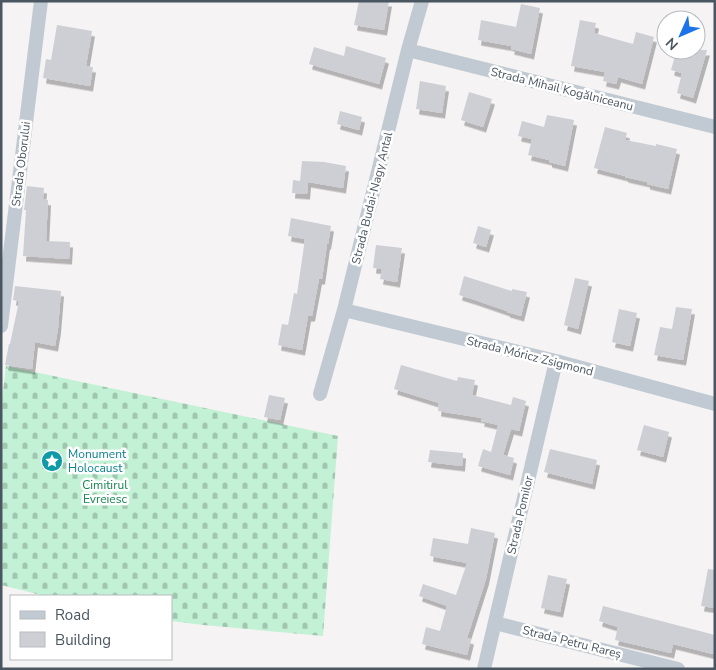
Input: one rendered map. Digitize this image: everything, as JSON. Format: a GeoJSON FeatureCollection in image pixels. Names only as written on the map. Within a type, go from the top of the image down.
{"type":"FeatureCollection","features":[{"type":"Feature","properties":{"kind":"street","name":"Strada Oborului"},"geometry":{"type":"LineString","coordinates":[[1,326],[40,1]]}},
{"type":"Feature","properties":{"kind":"street","name":"Strada Budai-Nagy Antal"},"geometry":{"type":"LineString","coordinates":[[320,394],[344,310],[408,50],[422,1]]}},
{"type":"Feature","properties":{"kind":"street","name":"Strada Mihail Kogălniceanu"},"geometry":{"type":"LineString","coordinates":[[408,50],[715,127]]}},
{"type":"Feature","properties":{"kind":"street","name":"Strada Móricz Zsigmond"},"geometry":{"type":"LineString","coordinates":[[344,310],[556,361],[715,404]]}},
{"type":"Feature","properties":{"kind":"street","name":"Strada Pomilor"},"geometry":{"type":"LineString","coordinates":[[484,669],[556,361]]}},
{"type":"Feature","properties":{"kind":"street","name":"Strada Petru Rareș"},"geometry":{"type":"LineString","coordinates":[[495,623],[678,669]]}},
{"type":"Feature","properties":{"kind":"green space","name":"Cimitirul Evreiesc"},"geometry":{"type":"Polygon","coordinates":[[[6,366],[338,436],[323,636],[172,621],[172,595],[41,595],[1,585],[1,409],[6,366]]]}},
{"type":"Feature","properties":{"kind":"building"},"geometry":{"type":"Polygon","coordinates":[[[359,1],[389,1],[384,30],[354,25],[359,1]]]}},
{"type":"Feature","properties":{"kind":"building"},"geometry":{"type":"Polygon","coordinates":[[[521,4],[540,8],[531,54],[511,49],[512,46],[478,40],[481,20],[516,27],[521,4]]]}},
{"type":"Feature","properties":{"kind":"building"},"geometry":{"type":"Polygon","coordinates":[[[580,20],[596,23],[594,33],[633,44],[636,32],[654,37],[642,84],[618,77],[616,84],[603,81],[605,72],[571,66],[580,20]]]}},
{"type":"Feature","properties":{"kind":"building"},"geometry":{"type":"Polygon","coordinates":[[[57,25],[92,31],[86,66],[93,67],[90,86],[43,78],[46,59],[51,60],[57,25]]]}},
{"type":"Feature","properties":{"kind":"building"},"geometry":{"type":"Polygon","coordinates":[[[346,46],[386,58],[379,84],[309,64],[314,47],[344,56],[346,46]]]}},
{"type":"Feature","properties":{"kind":"building"},"geometry":{"type":"Polygon","coordinates":[[[674,60],[704,60],[693,98],[677,93],[682,73],[671,70],[674,60]]]}},
{"type":"Feature","properties":{"kind":"building"},"geometry":{"type":"Polygon","coordinates":[[[420,81],[446,86],[442,113],[416,109],[420,81]]]}},
{"type":"Feature","properties":{"kind":"building"},"geometry":{"type":"Polygon","coordinates":[[[469,92],[492,99],[483,127],[461,120],[469,92]]]}},
{"type":"Feature","properties":{"kind":"building"},"geometry":{"type":"Polygon","coordinates":[[[340,111],[362,117],[359,130],[337,124],[340,111]]]}},
{"type":"Feature","properties":{"kind":"building"},"geometry":{"type":"Polygon","coordinates":[[[547,115],[574,120],[565,166],[528,155],[532,139],[518,136],[522,121],[544,127],[547,115]]]}},
{"type":"Feature","properties":{"kind":"building"},"geometry":{"type":"Polygon","coordinates":[[[605,127],[627,133],[625,140],[677,149],[668,189],[594,168],[605,127]]]}},
{"type":"Feature","properties":{"kind":"building"},"geometry":{"type":"Polygon","coordinates":[[[302,161],[346,166],[343,188],[308,182],[307,194],[292,193],[293,180],[300,181],[302,161]]]}},
{"type":"Feature","properties":{"kind":"building"},"geometry":{"type":"Polygon","coordinates":[[[27,186],[44,188],[43,199],[48,200],[46,241],[70,242],[69,259],[23,256],[26,210],[24,210],[27,186]]]}},
{"type":"Feature","properties":{"kind":"building"},"geometry":{"type":"Polygon","coordinates":[[[291,218],[331,226],[322,279],[319,279],[312,316],[308,316],[302,350],[278,345],[282,324],[288,325],[294,293],[297,294],[305,239],[288,236],[291,218]]]}},
{"type":"Feature","properties":{"kind":"building"},"geometry":{"type":"Polygon","coordinates":[[[478,226],[491,230],[486,247],[473,243],[478,226]]]}},
{"type":"Feature","properties":{"kind":"building"},"geometry":{"type":"Polygon","coordinates":[[[376,245],[402,248],[397,282],[380,279],[382,269],[373,268],[376,245]]]}},
{"type":"Feature","properties":{"kind":"building"},"geometry":{"type":"Polygon","coordinates":[[[464,276],[512,291],[512,289],[527,292],[521,316],[459,295],[464,276]]]}},
{"type":"Feature","properties":{"kind":"building"},"geometry":{"type":"Polygon","coordinates":[[[575,278],[589,281],[578,329],[564,325],[575,278]]]}},
{"type":"Feature","properties":{"kind":"building"},"geometry":{"type":"Polygon","coordinates":[[[15,286],[61,291],[55,346],[35,342],[32,369],[5,365],[19,301],[13,300],[15,286]]]}},
{"type":"Feature","properties":{"kind":"building"},"geometry":{"type":"Polygon","coordinates":[[[676,307],[692,309],[683,360],[654,355],[660,327],[672,329],[676,307]]]}},
{"type":"Feature","properties":{"kind":"building"},"geometry":{"type":"Polygon","coordinates":[[[619,309],[637,313],[630,346],[612,342],[619,309]]]}},
{"type":"Feature","properties":{"kind":"building"},"geometry":{"type":"Polygon","coordinates":[[[401,365],[457,381],[458,377],[475,380],[472,395],[511,405],[513,397],[526,401],[519,431],[511,429],[503,455],[514,458],[510,475],[478,466],[483,449],[491,452],[498,425],[481,421],[482,418],[438,411],[439,403],[394,389],[401,365]]]}},
{"type":"Feature","properties":{"kind":"building"},"geometry":{"type":"Polygon","coordinates":[[[269,395],[285,398],[280,420],[264,417],[269,395]]]}},
{"type":"Feature","properties":{"kind":"building"},"geometry":{"type":"Polygon","coordinates":[[[644,425],[669,432],[663,457],[637,450],[644,425]]]}},
{"type":"Feature","properties":{"kind":"building"},"geometry":{"type":"Polygon","coordinates":[[[550,449],[597,460],[592,484],[544,472],[550,449]]]}},
{"type":"Feature","properties":{"kind":"building"},"geometry":{"type":"Polygon","coordinates":[[[430,450],[463,453],[462,466],[428,462],[430,450]]]}},
{"type":"Feature","properties":{"kind":"building"},"geometry":{"type":"Polygon","coordinates":[[[471,528],[495,533],[486,579],[467,638],[471,639],[467,655],[422,644],[426,627],[440,631],[447,606],[419,596],[423,584],[456,595],[467,563],[430,556],[433,538],[468,544],[471,528]]]}},
{"type":"Feature","properties":{"kind":"building"},"geometry":{"type":"Polygon","coordinates":[[[708,569],[715,570],[715,608],[701,606],[708,569]]]}},
{"type":"Feature","properties":{"kind":"building"},"geometry":{"type":"Polygon","coordinates":[[[548,575],[567,579],[560,612],[541,608],[548,575]]]}},
{"type":"Feature","properties":{"kind":"building"},"geometry":{"type":"Polygon","coordinates":[[[603,606],[715,635],[713,654],[673,644],[671,653],[615,640],[618,627],[599,621],[603,606]]]}},
{"type":"Feature","properties":{"kind":"place","name":"Monument Holocaust"},"geometry":{"type":"Point","coordinates":[52,461]}}]}
